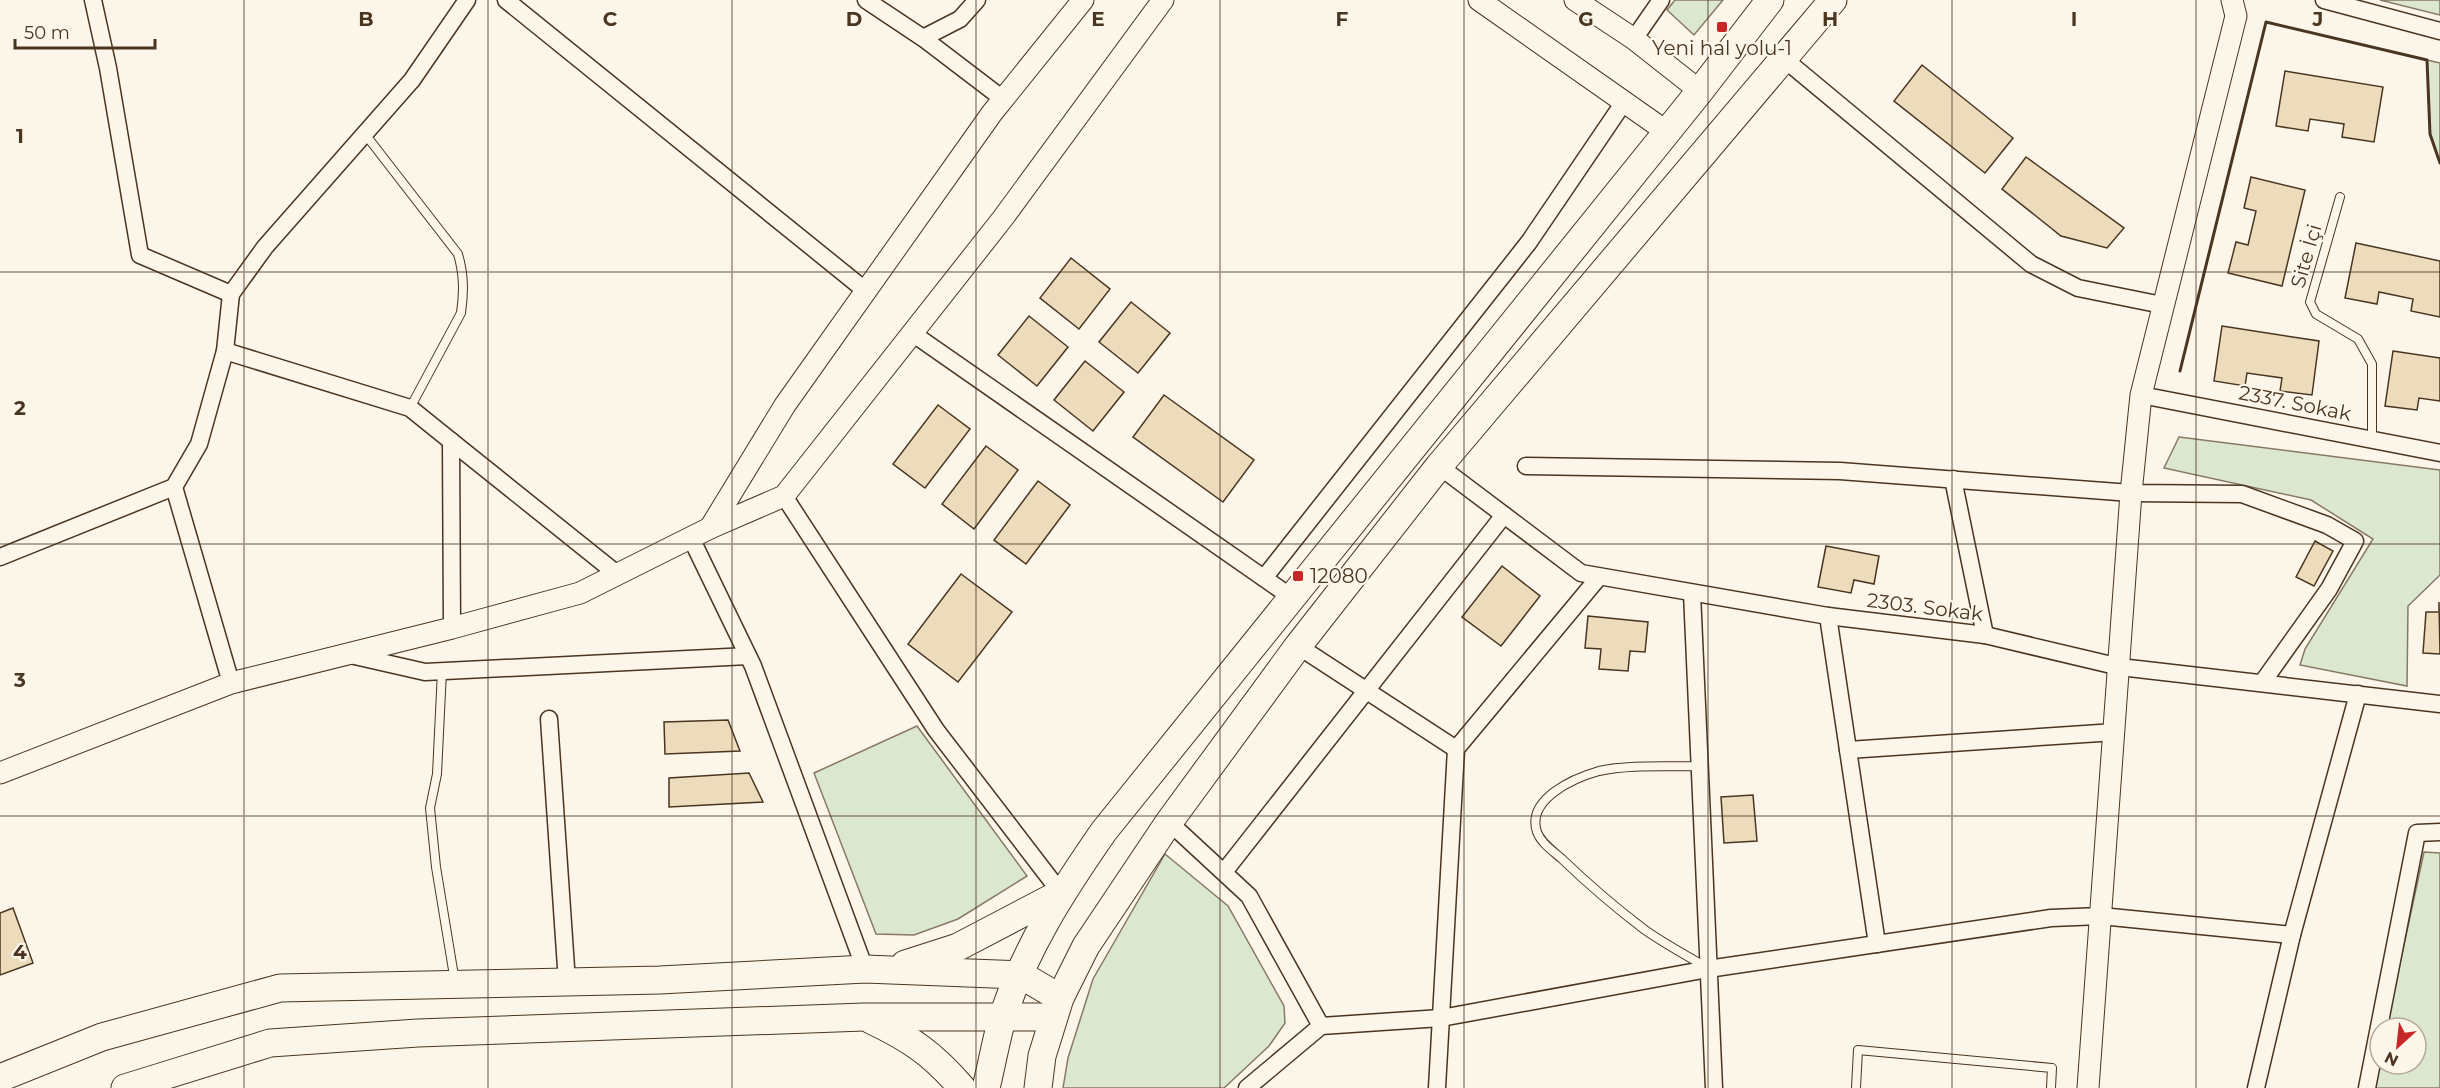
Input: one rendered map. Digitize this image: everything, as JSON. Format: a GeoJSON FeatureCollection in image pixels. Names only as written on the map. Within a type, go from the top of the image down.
{"type":"FeatureCollection","features":[{"type":"Feature","properties":{"kind":"main road"},"geometry":{"type":"LineString","coordinates":[[986,1088],[1003,1017],[1030,951],[1061,893],[1104,831],[1700,91],[1770,0]]}},
{"type":"Feature","properties":{"kind":"main road"},"geometry":{"type":"LineString","coordinates":[[1038,1088],[1042,1056],[1057,1008],[1086,946],[1169,822],[1298,646],[1439,466],[1833,0]]}},
{"type":"Feature","properties":{"kind":"main road"},"geometry":{"type":"LineString","coordinates":[[876,969],[958,947],[1061,893]]}},
{"type":"Feature","properties":{"kind":"main road"},"geometry":{"type":"LineString","coordinates":[[0,1078],[102,1037],[280,988],[660,980],[876,969],[1021,975],[1057,1008]]}},
{"type":"Feature","properties":{"kind":"main road"},"geometry":{"type":"LineString","coordinates":[[125,1088],[270,1043],[418,1033],[864,1017],[1003,1017],[1057,1008]]}},
{"type":"Feature","properties":{"kind":"main road"},"geometry":{"type":"LineString","coordinates":[[864,1017],[908,1038],[941,1064],[962,1088]]}},
{"type":"Feature","properties":{"kind":"street"},"geometry":{"type":"LineString","coordinates":[[93,0],[108,68],[140,255],[231,294]]}},
{"type":"Feature","properties":{"kind":"street"},"geometry":{"type":"LineString","coordinates":[[0,557],[174,487],[199,444],[225,351],[231,294],[265,247],[412,80],[467,0]]}},
{"type":"Feature","properties":{"kind":"street"},"geometry":{"type":"LineString","coordinates":[[506,0],[866,291]]}},
{"type":"Feature","properties":{"kind":"street"},"geometry":{"type":"LineString","coordinates":[[866,0],[923,38],[1003,99]]}},
{"type":"Feature","properties":{"kind":"street"},"geometry":{"type":"LineString","coordinates":[[923,38],[960,19],[977,0]]}},
{"type":"Feature","properties":{"kind":"street"},"geometry":{"type":"LineString","coordinates":[[710,528],[785,405],[1003,99],[1083,0]]}},
{"type":"Feature","properties":{"kind":"street"},"geometry":{"type":"LineString","coordinates":[[0,773],[231,683],[452,628],[580,593],[710,528],[784,496],[1003,218],[1162,0]]}},
{"type":"Feature","properties":{"kind":"street"},"geometry":{"type":"LineString","coordinates":[[1479,0],[1667,132]]}},
{"type":"Feature","properties":{"kind":"street"},"geometry":{"type":"LineString","coordinates":[[1575,0],[1634,39],[1700,91]]}},
{"type":"Feature","properties":{"kind":"street"},"geometry":{"type":"LineString","coordinates":[[1634,39],[1660,0]]}},
{"type":"Feature","properties":{"kind":"street"},"geometry":{"type":"LineString","coordinates":[[2088,1088],[2131,493],[2141,395],[2236,16],[2232,0]]}},
{"type":"Feature","properties":{"kind":"street"},"geometry":{"type":"LineString","coordinates":[[2324,0],[2440,31]]}},
{"type":"Feature","properties":{"kind":"street"},"geometry":{"type":"LineString","coordinates":[[1783,58],[2031,264],[2078,288],[2163,305]]}},
{"type":"Feature","properties":{"kind":"street"},"geometry":{"type":"LineString","coordinates":[[1264,578],[1529,242],[1624,102]]}},
{"type":"Feature","properties":{"kind":"street"},"geometry":{"type":"LineString","coordinates":[[912,333],[1291,597]]}},
{"type":"Feature","properties":{"kind":"street"},"geometry":{"type":"LineString","coordinates":[[225,351],[410,408],[617,574]]}},
{"type":"Feature","properties":{"kind":"street","name":"2337. Sokak"},"geometry":{"type":"LineString","coordinates":[[2141,395],[2440,453]]}},
{"type":"Feature","properties":{"kind":"street"},"geometry":{"type":"LineString","coordinates":[[451,441],[452,628]]}},
{"type":"Feature","properties":{"kind":"street","name":"2303. Sokak"},"geometry":{"type":"LineString","coordinates":[[1439,466],[1581,573],[1828,616],[1985,635],[2120,667],[2440,704]]}},
{"type":"Feature","properties":{"kind":"street"},"geometry":{"type":"LineString","coordinates":[[1526,466],[1840,471],[2131,493],[2242,494],[2327,525],[2355,540],[2329,589],[2262,683]]}},
{"type":"Feature","properties":{"kind":"street"},"geometry":{"type":"LineString","coordinates":[[1953,479],[1985,635]]}},
{"type":"Feature","properties":{"kind":"street"},"geometry":{"type":"LineString","coordinates":[[174,487],[231,683]]}},
{"type":"Feature","properties":{"kind":"street"},"geometry":{"type":"LineString","coordinates":[[784,496],[936,730],[1061,893]]}},
{"type":"Feature","properties":{"kind":"street"},"geometry":{"type":"LineString","coordinates":[[1224,872],[1503,515]]}},
{"type":"Feature","properties":{"kind":"street"},"geometry":{"type":"LineString","coordinates":[[691,538],[748,656],[876,969]]}},
{"type":"Feature","properties":{"kind":"street"},"geometry":{"type":"LineString","coordinates":[[1437,1088],[1456,749],[1599,576]]}},
{"type":"Feature","properties":{"kind":"street"},"geometry":{"type":"LineString","coordinates":[[1692,593],[1714,1088]]}},
{"type":"Feature","properties":{"kind":"street"},"geometry":{"type":"LineString","coordinates":[[1828,616],[1877,944]]}},
{"type":"Feature","properties":{"kind":"street"},"geometry":{"type":"LineString","coordinates":[[1298,646],[1456,749]]}},
{"type":"Feature","properties":{"kind":"street"},"geometry":{"type":"LineString","coordinates":[[346,654],[425,672],[748,656]]}},
{"type":"Feature","properties":{"kind":"street"},"geometry":{"type":"LineString","coordinates":[[2256,1088],[2292,934],[2358,694]]}},
{"type":"Feature","properties":{"kind":"street"},"geometry":{"type":"LineString","coordinates":[[549,720],[567,982]]}},
{"type":"Feature","properties":{"kind":"street"},"geometry":{"type":"LineString","coordinates":[[1848,750],[2115,732]]}},
{"type":"Feature","properties":{"kind":"street"},"geometry":{"type":"LineString","coordinates":[[1169,822],[1249,896],[1321,1026]]}},
{"type":"Feature","properties":{"kind":"street"},"geometry":{"type":"LineString","coordinates":[[2367,1088],[2417,833],[2440,832]]}},
{"type":"Feature","properties":{"kind":"street"},"geometry":{"type":"LineString","coordinates":[[1246,1088],[1321,1026],[1441,1018],[1708,969],[2051,918],[2101,916],[2292,934]]}},
{"type":"Feature","properties":{"kind":"lane"},"geometry":{"type":"LineString","coordinates":[[364,134],[458,255],[462,266],[464,296],[461,313],[410,408]]}},
{"type":"Feature","properties":{"kind":"lane","name":"Site İçi"},"geometry":{"type":"LineString","coordinates":[[2340,197],[2310,302],[2316,314],[2358,339],[2372,364],[2372,439]]}},
{"type":"Feature","properties":{"kind":"lane"},"geometry":{"type":"LineString","coordinates":[[442,671],[437,774],[430,808],[436,867],[456,985]]}},
{"type":"Feature","properties":{"kind":"lane"},"geometry":{"type":"LineString","coordinates":[[1699,766],[1612,769],[1585,776],[1558,790],[1545,801],[1536,816],[1536,824],[1542,840],[1579,875],[1647,931],[1708,969]]}},
{"type":"Feature","properties":{"kind":"lane"},"geometry":{"type":"LineString","coordinates":[[1856,1088],[1858,1050],[2052,1068],[2051,1088]]}},
{"type":"Feature","properties":{"kind":"green space"},"geometry":{"type":"Polygon","coordinates":[[[1675,0],[1723,0],[1694,35],[1667,10],[1675,0]]]}},
{"type":"Feature","properties":{"kind":"green space"},"geometry":{"type":"Polygon","coordinates":[[[2380,0],[2440,0],[2440,15],[2380,0]]]}},
{"type":"Feature","properties":{"kind":"green space"},"geometry":{"type":"Polygon","coordinates":[[[2427,60],[2440,63],[2440,163],[2430,134],[2427,60]]]}},
{"type":"Feature","properties":{"kind":"green space"},"geometry":{"type":"Polygon","coordinates":[[[2179,437],[2440,470],[2440,575],[2408,606],[2407,686],[2300,665],[2305,649],[2373,539],[2311,500],[2164,468],[2179,437]]]}},
{"type":"Feature","properties":{"kind":"green space"},"geometry":{"type":"Polygon","coordinates":[[[917,726],[1027,876],[958,919],[914,935],[876,934],[814,773],[917,726]]]}},
{"type":"Feature","properties":{"kind":"green space"},"geometry":{"type":"Polygon","coordinates":[[[2424,852],[2440,853],[2440,1088],[2373,1088],[2376,1076],[2428,1076],[2428,1016],[2389,1016],[2424,852]]]}},
{"type":"Feature","properties":{"kind":"green space"},"geometry":{"type":"Polygon","coordinates":[[[1165,854],[1228,906],[1284,1006],[1285,1023],[1269,1046],[1224,1088],[1063,1088],[1068,1058],[1093,979],[1165,854]]]}},
{"type":"Feature","properties":{"kind":"building"},"geometry":{"type":"Polygon","coordinates":[[[1922,65],[2013,138],[1985,173],[1894,101],[1922,65]]]}},
{"type":"Feature","properties":{"kind":"building"},"geometry":{"type":"Polygon","coordinates":[[[2285,71],[2383,87],[2374,142],[2342,137],[2344,124],[2310,119],[2308,131],[2276,126],[2285,71]]]}},
{"type":"Feature","properties":{"kind":"building"},"geometry":{"type":"Polygon","coordinates":[[[2026,157],[2124,228],[2107,248],[2061,236],[2002,189],[2026,157]]]}},
{"type":"Feature","properties":{"kind":"building"},"geometry":{"type":"Polygon","coordinates":[[[2251,177],[2305,190],[2282,286],[2228,273],[2236,242],[2248,245],[2256,211],[2244,208],[2251,177]]]}},
{"type":"Feature","properties":{"kind":"building"},"geometry":{"type":"Polygon","coordinates":[[[2356,243],[2440,261],[2440,317],[2411,311],[2413,299],[2379,292],[2377,304],[2345,298],[2356,243]]]}},
{"type":"Feature","properties":{"kind":"building"},"geometry":{"type":"Polygon","coordinates":[[[1071,258],[1110,289],[1079,329],[1040,298],[1071,258]]]}},
{"type":"Feature","properties":{"kind":"building"},"geometry":{"type":"Polygon","coordinates":[[[1131,302],[1170,333],[1138,373],[1099,342],[1131,302]]]}},
{"type":"Feature","properties":{"kind":"building"},"geometry":{"type":"Polygon","coordinates":[[[1029,316],[1068,347],[1037,386],[998,355],[1029,316]]]}},
{"type":"Feature","properties":{"kind":"building"},"geometry":{"type":"Polygon","coordinates":[[[2222,326],[2319,341],[2312,395],[2280,391],[2282,378],[2247,373],[2245,386],[2214,381],[2222,326]]]}},
{"type":"Feature","properties":{"kind":"building"},"geometry":{"type":"Polygon","coordinates":[[[2393,351],[2440,358],[2440,401],[2419,398],[2417,410],[2385,406],[2393,351]]]}},
{"type":"Feature","properties":{"kind":"building"},"geometry":{"type":"Polygon","coordinates":[[[1085,361],[1124,392],[1093,431],[1054,400],[1085,361]]]}},
{"type":"Feature","properties":{"kind":"building"},"geometry":{"type":"Polygon","coordinates":[[[1164,395],[1254,460],[1223,502],[1133,437],[1164,395]]]}},
{"type":"Feature","properties":{"kind":"building"},"geometry":{"type":"Polygon","coordinates":[[[938,405],[970,429],[925,488],[893,464],[938,405]]]}},
{"type":"Feature","properties":{"kind":"building"},"geometry":{"type":"Polygon","coordinates":[[[986,446],[1018,470],[974,529],[942,504],[986,446]]]}},
{"type":"Feature","properties":{"kind":"building"},"geometry":{"type":"Polygon","coordinates":[[[1038,481],[1070,505],[1026,564],[994,540],[1038,481]]]}},
{"type":"Feature","properties":{"kind":"building"},"geometry":{"type":"Polygon","coordinates":[[[2315,541],[2333,551],[2314,586],[2296,577],[2315,541]]]}},
{"type":"Feature","properties":{"kind":"building"},"geometry":{"type":"Polygon","coordinates":[[[1826,546],[1879,556],[1874,584],[1854,580],[1851,593],[1818,587],[1826,546]]]}},
{"type":"Feature","properties":{"kind":"building"},"geometry":{"type":"Polygon","coordinates":[[[1502,566],[1540,596],[1501,646],[1462,617],[1502,566]]]}},
{"type":"Feature","properties":{"kind":"building"},"geometry":{"type":"Polygon","coordinates":[[[961,574],[1012,612],[958,682],[908,644],[961,574]]]}},
{"type":"Feature","properties":{"kind":"building"},"geometry":{"type":"Polygon","coordinates":[[[2439,602],[2440,654],[2423,653],[2426,612],[2439,612],[2439,602]]]}},
{"type":"Feature","properties":{"kind":"building"},"geometry":{"type":"Polygon","coordinates":[[[1588,616],[1648,622],[1645,652],[1630,651],[1628,671],[1599,669],[1601,649],[1585,648],[1588,616]]]}},
{"type":"Feature","properties":{"kind":"building"},"geometry":{"type":"Polygon","coordinates":[[[728,720],[740,751],[665,754],[664,722],[728,720]]]}},
{"type":"Feature","properties":{"kind":"building"},"geometry":{"type":"Polygon","coordinates":[[[749,773],[763,802],[669,807],[669,778],[749,773]]]}},
{"type":"Feature","properties":{"kind":"building"},"geometry":{"type":"Polygon","coordinates":[[[1753,795],[1757,841],[1724,843],[1721,797],[1753,795]]]}},
{"type":"Feature","properties":{"kind":"building"},"geometry":{"type":"Polygon","coordinates":[[[13,908],[33,963],[0,975],[0,913],[13,908]]]}},
{"type":"Feature","properties":{"kind":"wall"},"geometry":{"type":"LineString","coordinates":[[2180,371],[2266,22],[2427,60],[2430,134],[2440,163]]}},
{"type":"Feature","properties":{"kind":"place","name":"Yeni hal yolu-1"},"geometry":{"type":"Point","coordinates":[1722,27]}},
{"type":"Feature","properties":{"kind":"place","name":"12080"},"geometry":{"type":"Point","coordinates":[1298,576]}}]}
